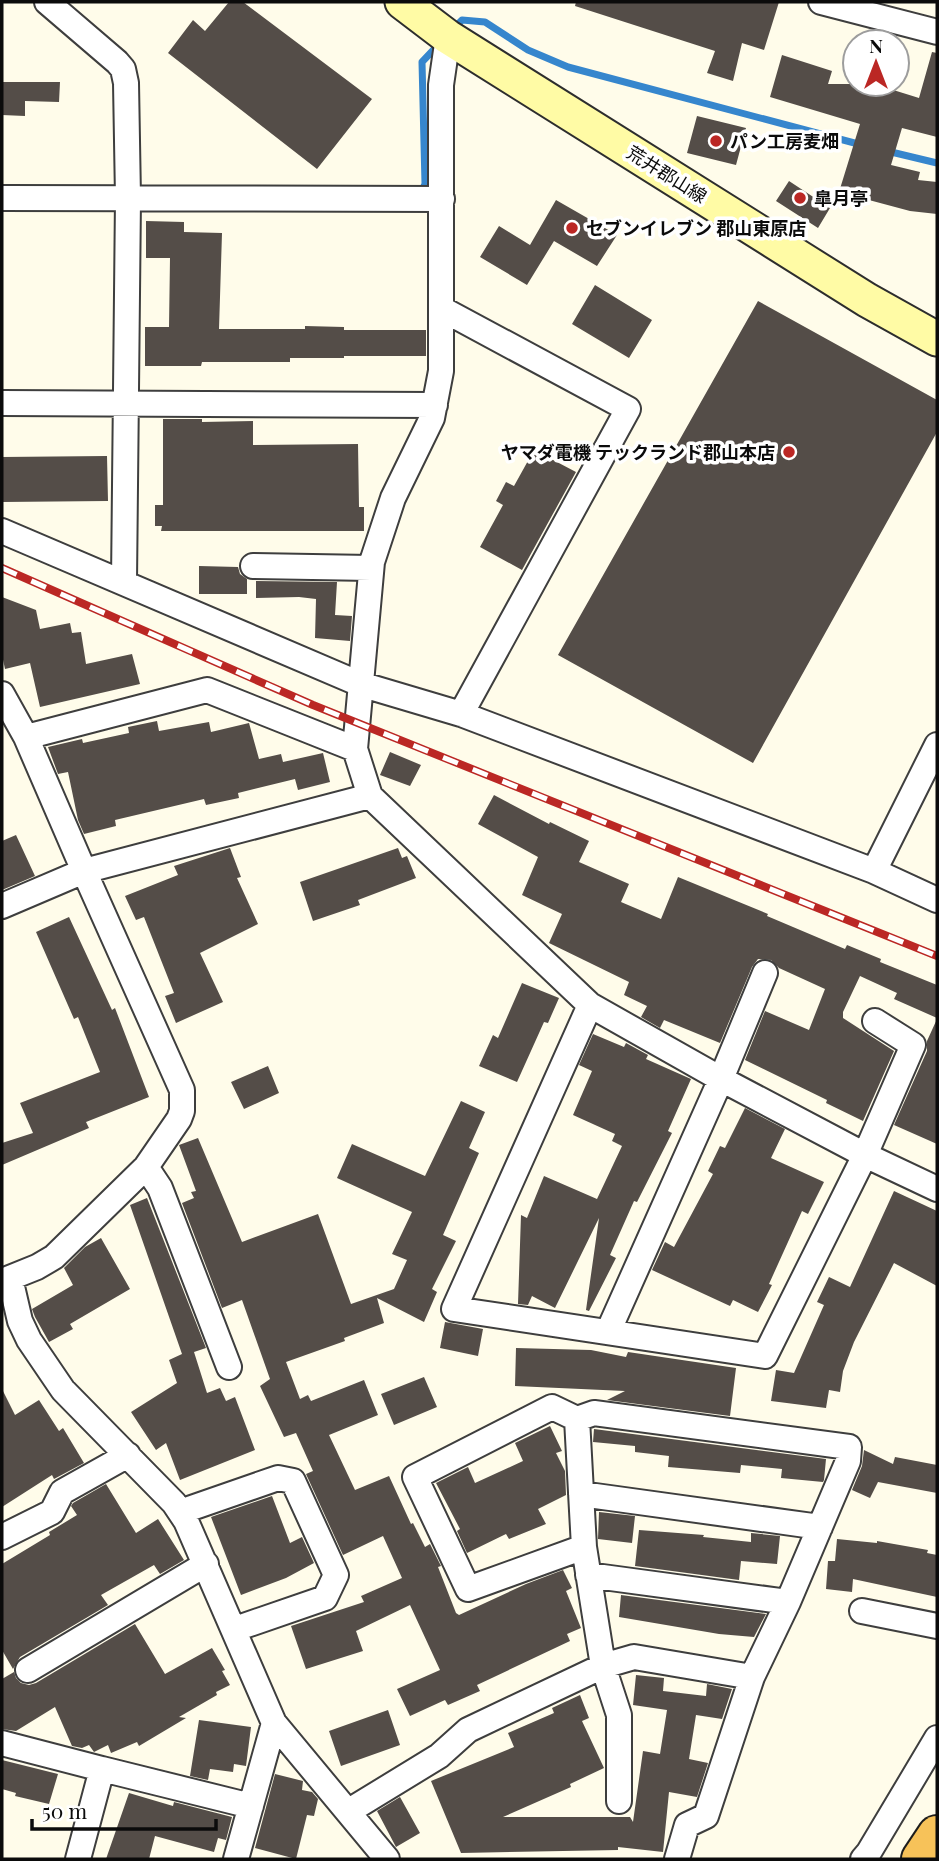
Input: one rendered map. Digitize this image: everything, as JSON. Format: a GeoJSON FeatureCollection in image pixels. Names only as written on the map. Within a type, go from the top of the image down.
{"type":"FeatureCollection","features":[{"type":"Feature","properties":{"kind":"highway"},"geometry":{"type":"LineString","coordinates":[[921,1859],[937,1835]]}},
{"type":"Feature","properties":{"kind":"main road","name":"荒井郡山線"},"geometry":{"type":"LineString","coordinates":[[402,2],[448,37],[867,300],[937,339]]}},
{"type":"Feature","properties":{"kind":"street"},"geometry":{"type":"LineString","coordinates":[[47,2],[123,69],[126,83],[128,198],[124,582]]}},
{"type":"Feature","properties":{"kind":"street"},"geometry":{"type":"LineString","coordinates":[[821,2],[937,32]]}},
{"type":"Feature","properties":{"kind":"street"},"geometry":{"type":"LineString","coordinates":[[448,37],[442,85],[441,371],[432,418],[393,498],[377,542],[371,569],[355,749],[370,796],[590,1005],[720,1079],[865,1155],[937,1189]]}},
{"type":"Feature","properties":{"kind":"street"},"geometry":{"type":"LineString","coordinates":[[2,198],[442,199]]}},
{"type":"Feature","properties":{"kind":"street"},"geometry":{"type":"LineString","coordinates":[[442,309],[628,409],[461,714]]}},
{"type":"Feature","properties":{"kind":"street"},"geometry":{"type":"LineString","coordinates":[[2,402],[435,405]]}},
{"type":"Feature","properties":{"kind":"street"},"geometry":{"type":"LineString","coordinates":[[2,531],[360,684],[461,714],[874,871],[937,900]]}},
{"type":"Feature","properties":{"kind":"street"},"geometry":{"type":"LineString","coordinates":[[253,566],[371,569]]}},
{"type":"Feature","properties":{"kind":"street"},"geometry":{"type":"LineString","coordinates":[[26,737],[207,690],[355,749]]}},
{"type":"Feature","properties":{"kind":"street"},"geometry":{"type":"LineString","coordinates":[[2,694],[26,737],[182,1090],[182,1111],[179,1119],[146,1167],[54,1257],[37,1268],[6,1279],[20,1321],[63,1390],[180,1511],[235,1629],[274,1723],[387,1859]]}},
{"type":"Feature","properties":{"kind":"street"},"geometry":{"type":"LineString","coordinates":[[874,871],[937,745]]}},
{"type":"Feature","properties":{"kind":"street"},"geometry":{"type":"LineString","coordinates":[[2,905],[83,871],[370,796]]}},
{"type":"Feature","properties":{"kind":"street"},"geometry":{"type":"LineString","coordinates":[[608,1332],[765,973]]}},
{"type":"Feature","properties":{"kind":"street"},"geometry":{"type":"LineString","coordinates":[[590,1005],[454,1309],[765,1356],[865,1155],[914,1045],[875,1021]]}},
{"type":"Feature","properties":{"kind":"street"},"geometry":{"type":"LineString","coordinates":[[146,1167],[160,1188],[229,1367]]}},
{"type":"Feature","properties":{"kind":"street"},"geometry":{"type":"LineString","coordinates":[[584,1547],[468,1589],[415,1477],[552,1407],[577,1419],[594,1413],[849,1447],[848,1461],[788,1602],[752,1677],[706,1816],[687,1825],[677,1859]]}},
{"type":"Feature","properties":{"kind":"street"},"geometry":{"type":"LineString","coordinates":[[577,1419],[588,1575],[603,1666],[620,1715],[619,1801]]}},
{"type":"Feature","properties":{"kind":"street"},"geometry":{"type":"LineString","coordinates":[[2,1537],[52,1511],[62,1492],[128,1455]]}},
{"type":"Feature","properties":{"kind":"street"},"geometry":{"type":"LineString","coordinates":[[180,1511],[278,1478],[293,1481],[336,1575],[325,1598],[235,1629]]}},
{"type":"Feature","properties":{"kind":"street"},"geometry":{"type":"LineString","coordinates":[[581,1494],[820,1527]]}},
{"type":"Feature","properties":{"kind":"street"},"geometry":{"type":"LineString","coordinates":[[28,1670],[206,1564]]}},
{"type":"Feature","properties":{"kind":"street"},"geometry":{"type":"LineString","coordinates":[[588,1575],[788,1602]]}},
{"type":"Feature","properties":{"kind":"street"},"geometry":{"type":"LineString","coordinates":[[862,1611],[937,1626]]}},
{"type":"Feature","properties":{"kind":"street"},"geometry":{"type":"LineString","coordinates":[[349,1811],[439,1756],[468,1730],[603,1666],[634,1657],[752,1677]]}},
{"type":"Feature","properties":{"kind":"street"},"geometry":{"type":"LineString","coordinates":[[236,1859],[274,1723]]}},
{"type":"Feature","properties":{"kind":"street"},"geometry":{"type":"LineString","coordinates":[[863,1859],[937,1738]]}},
{"type":"Feature","properties":{"kind":"street"},"geometry":{"type":"LineString","coordinates":[[2,1743],[251,1806]]}},
{"type":"Feature","properties":{"kind":"street"},"geometry":{"type":"LineString","coordinates":[[78,1859],[102,1769]]}},
{"type":"Feature","properties":{"kind":"building"},"geometry":{"type":"Polygon","coordinates":[[[229,2],[243,2],[372,99],[317,169],[168,53],[193,20],[205,31],[229,2]]]}},
{"type":"Feature","properties":{"kind":"building"},"geometry":{"type":"Polygon","coordinates":[[[576,2],[779,2],[764,50],[742,43],[733,81],[707,73],[715,51],[575,6],[576,2]]]}},
{"type":"Feature","properties":{"kind":"building"},"geometry":{"type":"Polygon","coordinates":[[[932,52],[937,53],[937,137],[902,128],[891,165],[920,172],[918,180],[937,182],[937,214],[910,211],[839,192],[860,124],[770,97],[782,55],[832,71],[828,84],[841,84],[841,98],[911,98],[911,96],[919,98],[932,52]]]}},
{"type":"Feature","properties":{"kind":"building"},"geometry":{"type":"Polygon","coordinates":[[[2,82],[60,82],[59,102],[25,101],[25,116],[2,115],[2,82]]]}},
{"type":"Feature","properties":{"kind":"building","name":"パン工房麦畑"},"geometry":{"type":"Polygon","coordinates":[[[697,116],[746,128],[736,165],[687,153],[697,116]]]}},
{"type":"Feature","properties":{"kind":"building"},"geometry":{"type":"Polygon","coordinates":[[[789,181],[830,208],[818,228],[776,201],[789,181]]]}},
{"type":"Feature","properties":{"kind":"building"},"geometry":{"type":"Polygon","coordinates":[[[556,200],[617,235],[597,266],[554,241],[527,285],[480,257],[499,226],[530,245],[556,200]]]}},
{"type":"Feature","properties":{"kind":"building"},"geometry":{"type":"Polygon","coordinates":[[[146,221],[184,222],[184,232],[222,233],[219,329],[305,329],[305,326],[344,327],[344,330],[426,330],[426,356],[344,356],[290,358],[290,362],[202,362],[201,366],[145,366],[145,327],[169,327],[170,258],[146,258],[146,221]]]}},
{"type":"Feature","properties":{"kind":"building"},"geometry":{"type":"Polygon","coordinates":[[[595,285],[652,320],[629,358],[572,324],[595,285]]]}},
{"type":"Feature","properties":{"kind":"building"},"geometry":{"type":"Polygon","coordinates":[[[758,301],[937,400],[937,432],[753,763],[558,655],[758,301]]]}},
{"type":"Feature","properties":{"kind":"building"},"geometry":{"type":"Polygon","coordinates":[[[163,419],[202,419],[202,422],[253,421],[253,445],[358,444],[359,507],[364,507],[364,531],[161,531],[162,526],[155,526],[155,505],[163,505],[163,419]]]}},
{"type":"Feature","properties":{"kind":"building"},"geometry":{"type":"Polygon","coordinates":[[[534,450],[576,472],[522,570],[480,547],[503,505],[496,501],[506,482],[514,486],[534,450]]]}},
{"type":"Feature","properties":{"kind":"building"},"geometry":{"type":"Polygon","coordinates":[[[107,456],[108,501],[2,502],[2,457],[107,456]]]}},
{"type":"Feature","properties":{"kind":"building"},"geometry":{"type":"Polygon","coordinates":[[[199,566],[238,567],[240,574],[247,579],[247,594],[199,594],[199,566]]]}},
{"type":"Feature","properties":{"kind":"building"},"geometry":{"type":"Polygon","coordinates":[[[256,581],[337,582],[335,615],[352,616],[350,641],[315,638],[316,599],[256,598],[256,581]]]}},
{"type":"Feature","properties":{"kind":"building"},"geometry":{"type":"Polygon","coordinates":[[[2,597],[36,610],[40,629],[70,623],[72,633],[81,632],[86,664],[132,654],[140,684],[40,707],[30,663],[5,669],[2,655],[2,597]]]}},
{"type":"Feature","properties":{"kind":"building"},"geometry":{"type":"Polygon","coordinates":[[[157,721],[159,731],[209,722],[211,732],[249,723],[259,759],[281,754],[283,762],[323,753],[330,782],[298,790],[295,779],[238,793],[239,798],[206,805],[204,799],[115,820],[116,826],[84,834],[78,820],[68,772],[58,774],[48,747],[129,733],[128,727],[157,721]]]}},
{"type":"Feature","properties":{"kind":"building"},"geometry":{"type":"Polygon","coordinates":[[[390,752],[421,765],[410,786],[380,775],[390,752]]]}},
{"type":"Feature","properties":{"kind":"building"},"geometry":{"type":"Polygon","coordinates":[[[494,795],[549,824],[550,822],[589,841],[579,862],[629,884],[621,902],[661,919],[678,877],[845,949],[847,945],[881,959],[880,962],[937,985],[937,1018],[894,999],[897,993],[860,976],[843,1012],[843,1018],[894,1051],[863,1121],[826,1103],[827,1100],[745,1060],[765,1011],[809,1030],[825,989],[779,968],[771,960],[758,959],[752,967],[720,1043],[664,1020],[660,1028],[641,1017],[647,1006],[624,995],[629,982],[549,943],[562,914],[522,895],[538,857],[478,824],[494,795]]]}},
{"type":"Feature","properties":{"kind":"building"},"geometry":{"type":"Polygon","coordinates":[[[16,835],[35,876],[2,890],[2,841],[16,835]]]}},
{"type":"Feature","properties":{"kind":"building"},"geometry":{"type":"Polygon","coordinates":[[[230,848],[241,877],[237,878],[258,924],[200,953],[223,1002],[176,1023],[165,996],[174,993],[144,917],[136,920],[125,896],[178,875],[174,866],[230,848]]]}},
{"type":"Feature","properties":{"kind":"building"},"geometry":{"type":"Polygon","coordinates":[[[398,848],[402,858],[407,856],[416,878],[358,900],[360,905],[313,921],[300,882],[398,848]]]}},
{"type":"Feature","properties":{"kind":"building"},"geometry":{"type":"Polygon","coordinates":[[[69,917],[112,1010],[115,1008],[149,1097],[86,1122],[89,1128],[2,1165],[2,1143],[33,1133],[20,1103],[100,1072],[78,1017],[74,1019],[36,932],[69,917]]]}},
{"type":"Feature","properties":{"kind":"building"},"geometry":{"type":"Polygon","coordinates":[[[522,983],[559,998],[548,1023],[544,1022],[517,1082],[479,1066],[493,1035],[498,1038],[522,983]]]}},
{"type":"Feature","properties":{"kind":"building"},"geometry":{"type":"Polygon","coordinates":[[[937,1019],[937,1144],[894,1125],[927,1051],[927,1041],[937,1019]]]}},
{"type":"Feature","properties":{"kind":"building"},"geometry":{"type":"Polygon","coordinates":[[[593,1034],[624,1047],[626,1043],[648,1055],[646,1059],[691,1079],[668,1131],[672,1133],[637,1202],[634,1201],[610,1255],[616,1258],[589,1311],[586,1310],[599,1218],[555,1308],[532,1296],[528,1305],[518,1304],[521,1215],[527,1218],[544,1176],[597,1199],[622,1146],[612,1141],[615,1134],[573,1115],[592,1071],[579,1065],[593,1034]]]}},
{"type":"Feature","properties":{"kind":"building"},"geometry":{"type":"Polygon","coordinates":[[[268,1066],[279,1093],[244,1109],[231,1082],[268,1066]]]}},
{"type":"Feature","properties":{"kind":"building"},"geometry":{"type":"Polygon","coordinates":[[[461,1101],[485,1112],[469,1148],[479,1153],[443,1235],[456,1241],[432,1289],[437,1292],[424,1322],[377,1298],[384,1323],[344,1338],[345,1341],[286,1362],[300,1399],[308,1395],[311,1401],[364,1380],[378,1415],[329,1435],[355,1490],[389,1476],[411,1524],[413,1523],[425,1547],[430,1544],[441,1566],[438,1567],[456,1613],[459,1615],[563,1570],[572,1588],[566,1591],[581,1628],[567,1634],[570,1641],[477,1685],[480,1691],[448,1705],[445,1700],[410,1716],[397,1689],[440,1670],[410,1605],[356,1631],[363,1651],[306,1669],[291,1626],[364,1602],[361,1596],[402,1578],[383,1536],[343,1555],[306,1474],[313,1471],[296,1433],[284,1437],[260,1386],[270,1379],[242,1300],[222,1308],[182,1203],[194,1198],[191,1192],[196,1191],[179,1145],[198,1138],[242,1242],[318,1214],[351,1304],[394,1289],[407,1260],[392,1254],[412,1212],[337,1178],[352,1144],[425,1176],[461,1101]]]}},
{"type":"Feature","properties":{"kind":"building"},"geometry":{"type":"Polygon","coordinates":[[[745,1108],[785,1129],[771,1158],[824,1182],[808,1214],[802,1211],[758,1312],[733,1300],[730,1306],[652,1270],[665,1242],[674,1247],[713,1174],[708,1171],[720,1146],[725,1148],[745,1108]]]}},
{"type":"Feature","properties":{"kind":"building"},"geometry":{"type":"Polygon","coordinates":[[[894,1191],[937,1211],[937,1286],[894,1263],[854,1342],[843,1371],[840,1392],[829,1390],[826,1408],[771,1401],[776,1370],[794,1373],[824,1305],[817,1302],[829,1277],[850,1287],[894,1191]]]}},
{"type":"Feature","properties":{"kind":"building"},"geometry":{"type":"Polygon","coordinates":[[[147,1198],[206,1348],[194,1352],[207,1393],[220,1388],[226,1401],[235,1397],[255,1450],[180,1480],[166,1443],[156,1450],[131,1412],[177,1383],[169,1360],[182,1354],[130,1205],[147,1198]]]}},
{"type":"Feature","properties":{"kind":"building"},"geometry":{"type":"Polygon","coordinates":[[[101,1238],[130,1289],[70,1324],[73,1329],[49,1342],[32,1309],[73,1285],[64,1268],[85,1247],[101,1238]]]}},
{"type":"Feature","properties":{"kind":"building"},"geometry":{"type":"Polygon","coordinates":[[[445,1322],[483,1329],[478,1356],[440,1348],[445,1322]]]}},
{"type":"Feature","properties":{"kind":"building"},"geometry":{"type":"Polygon","coordinates":[[[516,1348],[591,1350],[626,1357],[628,1352],[736,1368],[730,1416],[607,1400],[625,1391],[515,1386],[516,1348]]]}},
{"type":"Feature","properties":{"kind":"building"},"geometry":{"type":"Polygon","coordinates":[[[424,1377],[437,1407],[394,1425],[381,1394],[424,1377]]]}},
{"type":"Feature","properties":{"kind":"building"},"geometry":{"type":"Polygon","coordinates":[[[2,1389],[15,1415],[39,1400],[59,1431],[63,1428],[84,1463],[54,1479],[52,1475],[2,1507],[2,1389]]]}},
{"type":"Feature","properties":{"kind":"building"},"geometry":{"type":"Polygon","coordinates":[[[550,1426],[562,1451],[556,1453],[565,1471],[566,1495],[538,1509],[546,1524],[509,1539],[506,1534],[467,1553],[457,1531],[460,1529],[436,1483],[468,1467],[475,1483],[523,1461],[515,1443],[550,1426]]]}},
{"type":"Feature","properties":{"kind":"building"},"geometry":{"type":"Polygon","coordinates":[[[594,1429],[826,1459],[824,1480],[781,1478],[782,1469],[741,1465],[740,1473],[668,1467],[669,1456],[635,1452],[635,1446],[593,1442],[594,1429]]]}},
{"type":"Feature","properties":{"kind":"building"},"geometry":{"type":"Polygon","coordinates":[[[864,1450],[893,1464],[895,1457],[937,1465],[937,1493],[878,1482],[870,1498],[852,1490],[862,1466],[864,1450]]]}},
{"type":"Feature","properties":{"kind":"building"},"geometry":{"type":"Polygon","coordinates":[[[106,1484],[136,1533],[158,1519],[184,1560],[160,1574],[154,1565],[101,1595],[108,1605],[20,1657],[13,1669],[2,1650],[2,1564],[77,1515],[71,1506],[73,1503],[106,1484]]]}},
{"type":"Feature","properties":{"kind":"building"},"geometry":{"type":"Polygon","coordinates":[[[272,1496],[290,1543],[302,1537],[314,1563],[286,1578],[241,1595],[211,1517],[272,1496]]]}},
{"type":"Feature","properties":{"kind":"building"},"geometry":{"type":"Polygon","coordinates":[[[599,1512],[635,1516],[632,1543],[598,1539],[599,1512]]]}},
{"type":"Feature","properties":{"kind":"building"},"geometry":{"type":"Polygon","coordinates":[[[639,1530],[751,1542],[751,1533],[780,1536],[777,1564],[741,1561],[739,1580],[635,1566],[639,1530]]]}},
{"type":"Feature","properties":{"kind":"building"},"geometry":{"type":"Polygon","coordinates":[[[837,1539],[877,1541],[928,1550],[927,1553],[937,1555],[937,1597],[853,1579],[852,1592],[826,1589],[828,1561],[835,1561],[837,1539]]]}},
{"type":"Feature","properties":{"kind":"building"},"geometry":{"type":"Polygon","coordinates":[[[621,1595],[766,1614],[754,1637],[719,1634],[619,1617],[621,1595]]]}},
{"type":"Feature","properties":{"kind":"building"},"geometry":{"type":"Polygon","coordinates":[[[135,1624],[165,1674],[212,1648],[230,1685],[179,1717],[186,1718],[139,1746],[137,1742],[111,1753],[108,1745],[94,1752],[89,1745],[82,1748],[72,1746],[55,1707],[16,1731],[2,1729],[2,1679],[14,1672],[21,1683],[36,1683],[135,1624]]]}},
{"type":"Feature","properties":{"kind":"building"},"geometry":{"type":"Polygon","coordinates":[[[636,1675],[664,1678],[663,1691],[706,1696],[707,1684],[732,1689],[722,1719],[696,1715],[689,1759],[708,1763],[697,1797],[669,1792],[663,1852],[618,1847],[618,1850],[461,1853],[431,1781],[514,1747],[508,1733],[554,1713],[552,1708],[580,1695],[589,1718],[582,1721],[604,1768],[570,1784],[571,1787],[503,1817],[630,1817],[633,1822],[643,1751],[660,1754],[667,1710],[633,1705],[636,1675]]]}},
{"type":"Feature","properties":{"kind":"building"},"geometry":{"type":"Polygon","coordinates":[[[388,1710],[400,1745],[341,1766],[329,1731],[388,1710]]]}},
{"type":"Feature","properties":{"kind":"building"},"geometry":{"type":"Polygon","coordinates":[[[199,1720],[251,1727],[246,1766],[234,1764],[233,1772],[210,1769],[208,1780],[190,1776],[199,1720]]]}},
{"type":"Feature","properties":{"kind":"building"},"geometry":{"type":"Polygon","coordinates":[[[2,1760],[58,1774],[49,1804],[15,1796],[16,1793],[2,1789],[2,1760]]]}},
{"type":"Feature","properties":{"kind":"building"},"geometry":{"type":"Polygon","coordinates":[[[275,1774],[303,1781],[302,1790],[312,1792],[318,1799],[314,1816],[307,1815],[296,1859],[255,1848],[275,1774]]]}},
{"type":"Feature","properties":{"kind":"building"},"geometry":{"type":"Polygon","coordinates":[[[129,1793],[173,1806],[174,1802],[232,1817],[226,1840],[218,1838],[214,1852],[155,1836],[149,1859],[106,1859],[129,1793]]]}},
{"type":"Feature","properties":{"kind":"building"},"geometry":{"type":"Polygon","coordinates":[[[400,1797],[420,1833],[396,1847],[377,1811],[400,1797]]]}},
{"type":"Feature","properties":{"kind":"waterway"},"geometry":{"type":"LineString","coordinates":[[452,30],[462,20],[485,22],[528,50],[568,67],[862,145]]}},
{"type":"Feature","properties":{"kind":"waterway"},"geometry":{"type":"LineString","coordinates":[[420,195],[425,184],[422,62],[439,44]]}},
{"type":"Feature","properties":{"kind":"waterway"},"geometry":{"type":"LineString","coordinates":[[887,151],[937,163]]}},
{"type":"Feature","properties":{"kind":"railway"},"geometry":{"type":"LineString","coordinates":[[2,568],[313,705],[937,956]]}},
{"type":"Feature","properties":{"kind":"place","name":"パン工房麦畑"},"geometry":{"type":"Point","coordinates":[716,141]}},
{"type":"Feature","properties":{"kind":"place","name":"皐月亭"},"geometry":{"type":"Point","coordinates":[800,198]}},
{"type":"Feature","properties":{"kind":"place","name":"セブンイレブン 郡山東原店"},"geometry":{"type":"Point","coordinates":[572,228]}},
{"type":"Feature","properties":{"kind":"place","name":"ヤマダ電機 テックランド郡山本店"},"geometry":{"type":"Point","coordinates":[789,452]}}]}
